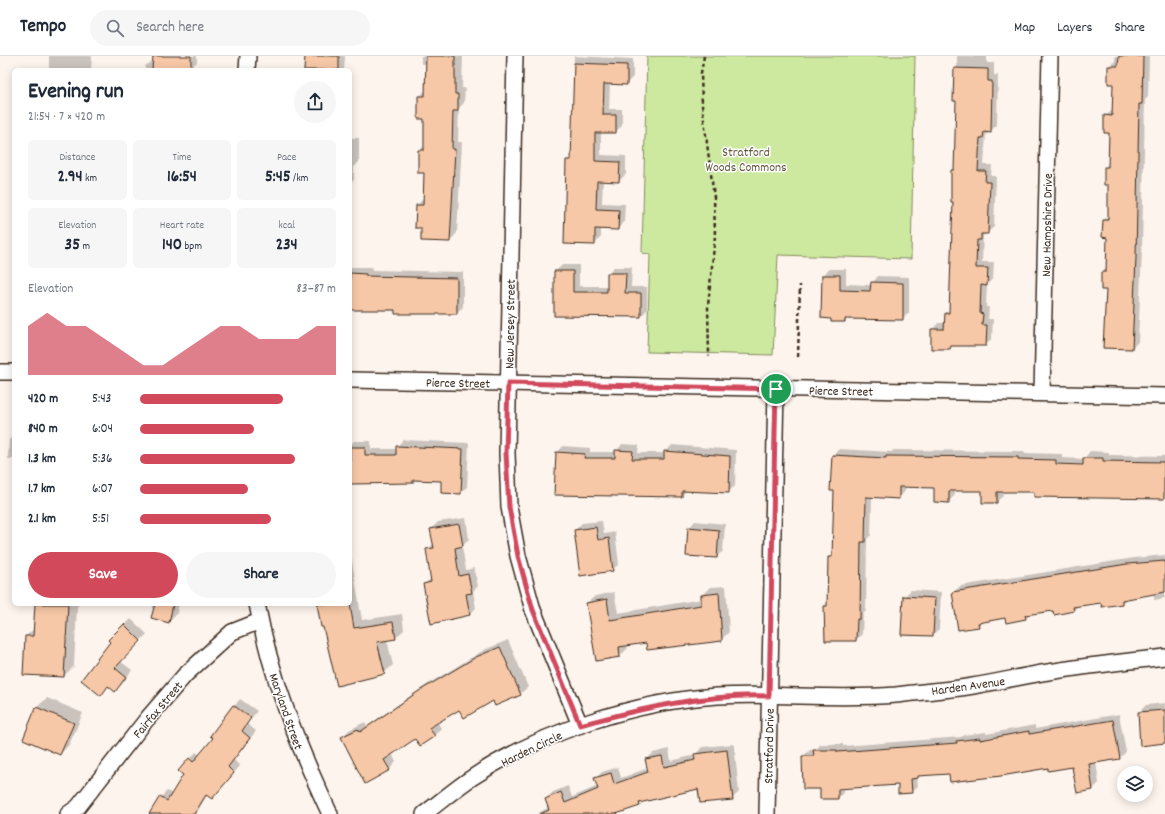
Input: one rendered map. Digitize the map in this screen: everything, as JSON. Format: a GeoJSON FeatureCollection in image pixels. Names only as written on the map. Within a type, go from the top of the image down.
{"type":"FeatureCollection","features":[{"type":"Feature","properties":{"kind":"street"},"geometry":{"type":"LineString","coordinates":[[247,68],[248,56]]}},
{"type":"Feature","properties":{"kind":"street","name":"New Jersey Street"},"geometry":{"type":"LineString","coordinates":[[516,56],[506,453],[509,507],[518,556],[533,610],[580,725]]}},
{"type":"Feature","properties":{"kind":"street","name":"New Hampshire Drive"},"geometry":{"type":"LineString","coordinates":[[1042,393],[1050,56]]}},
{"type":"Feature","properties":{"kind":"street"},"geometry":{"type":"LineString","coordinates":[[0,372],[12,372]]}},
{"type":"Feature","properties":{"kind":"street","name":"Pierce Street"},"geometry":{"type":"LineString","coordinates":[[352,380],[1165,396]]}},
{"type":"Feature","properties":{"kind":"street","name":"Stratford Drive"},"geometry":{"type":"LineString","coordinates":[[767,814],[776,389]]}},
{"type":"Feature","properties":{"kind":"street","name":"Maryland Street"},"geometry":{"type":"LineString","coordinates":[[257,606],[271,663],[294,733],[330,814]]}},
{"type":"Feature","properties":{"kind":"street","name":"Fairfax Street"},"geometry":{"type":"LineString","coordinates":[[68,814],[78,807],[147,719],[185,676],[232,632],[260,621]]}},
{"type":"Feature","properties":{"kind":"street","name":"Harden Avenue"},"geometry":{"type":"LineString","coordinates":[[769,696],[839,698],[896,695],[972,686],[1061,670],[1165,657]]}},
{"type":"Feature","properties":{"kind":"street","name":"Harden Circle"},"geometry":{"type":"LineString","coordinates":[[424,814],[474,776],[529,746],[580,725],[634,710],[692,699],[723,696],[769,696]]}},
{"type":"Feature","properties":{"kind":"path"},"geometry":{"type":"LineString","coordinates":[[704,56],[702,73],[702,105],[714,197],[715,236],[708,306],[709,356]]}},
{"type":"Feature","properties":{"kind":"path"},"geometry":{"type":"LineString","coordinates":[[798,357],[800,285]]}},
{"type":"Feature","properties":{"kind":"green space","name":"Stratford Woods Commons"},"geometry":{"type":"Polygon","coordinates":[[[647,56],[915,56],[911,259],[778,255],[773,355],[647,352],[650,254],[642,253],[647,56]]]}},
{"type":"Feature","properties":{"kind":"building"},"geometry":{"type":"Polygon","coordinates":[[[153,56],[191,56],[191,68],[152,68],[153,56]]]}},
{"type":"Feature","properties":{"kind":"building"},"geometry":{"type":"Polygon","coordinates":[[[305,56],[339,56],[339,68],[304,68],[305,56]]]}},
{"type":"Feature","properties":{"kind":"building"},"geometry":{"type":"Polygon","coordinates":[[[426,56],[455,56],[455,94],[458,94],[458,111],[453,111],[452,149],[455,149],[450,242],[421,241],[421,228],[415,228],[416,205],[423,205],[424,173],[418,173],[418,150],[424,150],[424,119],[418,119],[418,96],[425,96],[426,56]]]}},
{"type":"Feature","properties":{"kind":"building"},"geometry":{"type":"Polygon","coordinates":[[[1119,56],[1143,56],[1142,104],[1139,104],[1136,258],[1132,349],[1103,348],[1106,290],[1101,290],[1101,272],[1106,272],[1107,238],[1102,237],[1103,220],[1108,220],[1108,185],[1104,185],[1104,167],[1108,167],[1109,133],[1104,133],[1104,115],[1112,116],[1113,84],[1108,84],[1108,66],[1118,66],[1119,56]]]}},
{"type":"Feature","properties":{"kind":"building"},"geometry":{"type":"Polygon","coordinates":[[[574,63],[627,65],[627,85],[604,84],[603,115],[616,115],[616,133],[595,133],[595,161],[620,162],[619,182],[597,181],[596,209],[619,210],[618,230],[595,229],[595,245],[564,244],[566,160],[571,160],[574,63]]]}},
{"type":"Feature","properties":{"kind":"building"},"geometry":{"type":"Polygon","coordinates":[[[954,68],[988,69],[988,81],[992,81],[991,133],[984,132],[983,138],[980,138],[978,171],[986,171],[985,182],[990,182],[988,234],[981,234],[981,240],[977,240],[976,268],[988,268],[987,286],[981,285],[980,313],[983,314],[982,325],[987,325],[986,346],[951,346],[950,349],[931,349],[931,329],[944,329],[945,313],[949,313],[953,202],[951,202],[951,170],[954,170],[956,101],[953,101],[954,68]]]}},
{"type":"Feature","properties":{"kind":"building"},"geometry":{"type":"Polygon","coordinates":[[[554,271],[573,271],[573,292],[607,292],[607,273],[626,273],[625,293],[641,293],[641,317],[554,316],[554,271]]]}},
{"type":"Feature","properties":{"kind":"building"},"geometry":{"type":"Polygon","coordinates":[[[352,273],[366,274],[366,276],[457,278],[457,314],[395,314],[395,310],[352,310],[352,273]]]}},
{"type":"Feature","properties":{"kind":"building"},"geometry":{"type":"Polygon","coordinates":[[[822,275],[840,275],[840,290],[870,291],[871,282],[903,283],[903,320],[845,319],[845,322],[831,322],[831,319],[821,318],[822,275]]]}},
{"type":"Feature","properties":{"kind":"building"},"geometry":{"type":"Polygon","coordinates":[[[396,446],[463,449],[461,494],[441,493],[441,481],[413,480],[413,483],[352,484],[352,447],[365,447],[365,455],[396,455],[396,446]]]}},
{"type":"Feature","properties":{"kind":"building"},"geometry":{"type":"Polygon","coordinates":[[[615,450],[633,451],[632,459],[664,459],[664,451],[730,456],[729,493],[682,491],[682,497],[554,495],[556,452],[585,454],[584,458],[615,458],[615,450]]]}},
{"type":"Feature","properties":{"kind":"building"},"geometry":{"type":"Polygon","coordinates":[[[832,455],[886,458],[886,456],[1018,457],[1018,459],[1056,460],[1056,464],[1083,465],[1083,458],[1103,458],[1103,461],[1164,462],[1164,499],[1034,497],[1034,492],[997,492],[997,503],[982,503],[982,491],[949,491],[949,503],[934,502],[934,488],[899,487],[899,499],[866,497],[865,542],[861,542],[860,619],[857,619],[856,641],[825,641],[824,606],[827,606],[828,557],[832,557],[834,491],[830,491],[832,455]]]}},
{"type":"Feature","properties":{"kind":"building"},"geometry":{"type":"Polygon","coordinates":[[[459,524],[463,546],[455,548],[459,576],[468,574],[472,593],[466,594],[470,615],[431,624],[423,584],[431,582],[426,549],[434,548],[430,529],[459,524]]]}},
{"type":"Feature","properties":{"kind":"building"},"geometry":{"type":"Polygon","coordinates":[[[596,527],[598,540],[609,538],[613,571],[580,576],[574,530],[596,527]]]}},
{"type":"Feature","properties":{"kind":"building"},"geometry":{"type":"Polygon","coordinates":[[[688,527],[719,530],[717,558],[686,556],[688,527]]]}},
{"type":"Feature","properties":{"kind":"building"},"geometry":{"type":"Polygon","coordinates":[[[1165,561],[1165,592],[1122,600],[1122,604],[1102,607],[1101,603],[1073,607],[1074,611],[1054,615],[1053,611],[1025,615],[1026,619],[1006,623],[1005,618],[978,623],[979,627],[958,630],[952,592],[1127,564],[1165,561]]]}},
{"type":"Feature","properties":{"kind":"building"},"geometry":{"type":"Polygon","coordinates":[[[719,593],[722,641],[647,650],[646,643],[619,647],[620,657],[596,661],[586,603],[607,599],[610,620],[701,605],[701,595],[719,593]]]}},
{"type":"Feature","properties":{"kind":"building"},"geometry":{"type":"Polygon","coordinates":[[[903,596],[935,598],[933,636],[901,635],[903,596]]]}},
{"type":"Feature","properties":{"kind":"building"},"geometry":{"type":"Polygon","coordinates":[[[35,606],[68,606],[64,677],[23,675],[25,636],[33,636],[35,606]]]}},
{"type":"Feature","properties":{"kind":"building"},"geometry":{"type":"Polygon","coordinates":[[[154,606],[173,606],[169,623],[151,618],[154,606]]]}},
{"type":"Feature","properties":{"kind":"building"},"geometry":{"type":"Polygon","coordinates":[[[317,606],[350,606],[354,628],[393,622],[396,639],[377,642],[385,674],[337,686],[323,627],[321,627],[317,606]]]}},
{"type":"Feature","properties":{"kind":"building"},"geometry":{"type":"Polygon","coordinates":[[[124,624],[141,641],[115,668],[126,677],[115,692],[108,686],[101,696],[81,680],[110,642],[108,640],[124,624]]]}},
{"type":"Feature","properties":{"kind":"building"},"geometry":{"type":"Polygon","coordinates":[[[500,647],[521,695],[495,706],[493,701],[464,718],[459,710],[429,728],[435,736],[420,746],[415,739],[384,760],[390,770],[365,784],[341,737],[358,729],[360,732],[419,691],[476,657],[500,647]]]}},
{"type":"Feature","properties":{"kind":"building"},"geometry":{"type":"Polygon","coordinates":[[[233,705],[251,718],[242,731],[250,738],[228,767],[234,773],[212,799],[206,795],[194,814],[149,814],[160,796],[167,801],[183,775],[178,771],[189,758],[193,762],[213,738],[210,736],[233,705]]]}},
{"type":"Feature","properties":{"kind":"building"},"geometry":{"type":"Polygon","coordinates":[[[36,707],[74,723],[60,755],[23,739],[36,707]]]}},
{"type":"Feature","properties":{"kind":"building"},"geometry":{"type":"Polygon","coordinates":[[[1165,710],[1165,743],[1140,746],[1138,712],[1165,710]]]}},
{"type":"Feature","properties":{"kind":"building"},"geometry":{"type":"Polygon","coordinates":[[[1113,720],[1120,759],[1089,764],[1093,790],[1077,793],[1072,767],[1048,771],[1048,768],[1001,776],[950,782],[949,774],[918,776],[918,778],[911,779],[912,793],[898,794],[898,785],[838,789],[838,799],[820,799],[820,789],[803,789],[802,756],[814,756],[813,750],[837,750],[837,752],[957,743],[956,741],[980,738],[980,740],[1029,731],[1029,734],[1113,720]]]}},
{"type":"Feature","properties":{"kind":"building"},"geometry":{"type":"Polygon","coordinates":[[[727,750],[733,800],[700,803],[698,789],[639,803],[640,806],[616,814],[540,814],[549,810],[545,799],[561,792],[565,803],[598,789],[594,778],[611,773],[614,784],[648,772],[645,759],[662,756],[664,767],[695,760],[694,754],[727,750]]]}},
{"type":"Feature","properties":{"kind":"route"},"geometry":{"type":"LineString","coordinates":[[508,383],[776,389],[769,696],[717,696],[692,699],[634,710],[580,725],[533,610],[518,556],[509,507],[506,453],[508,383]]}}]}
